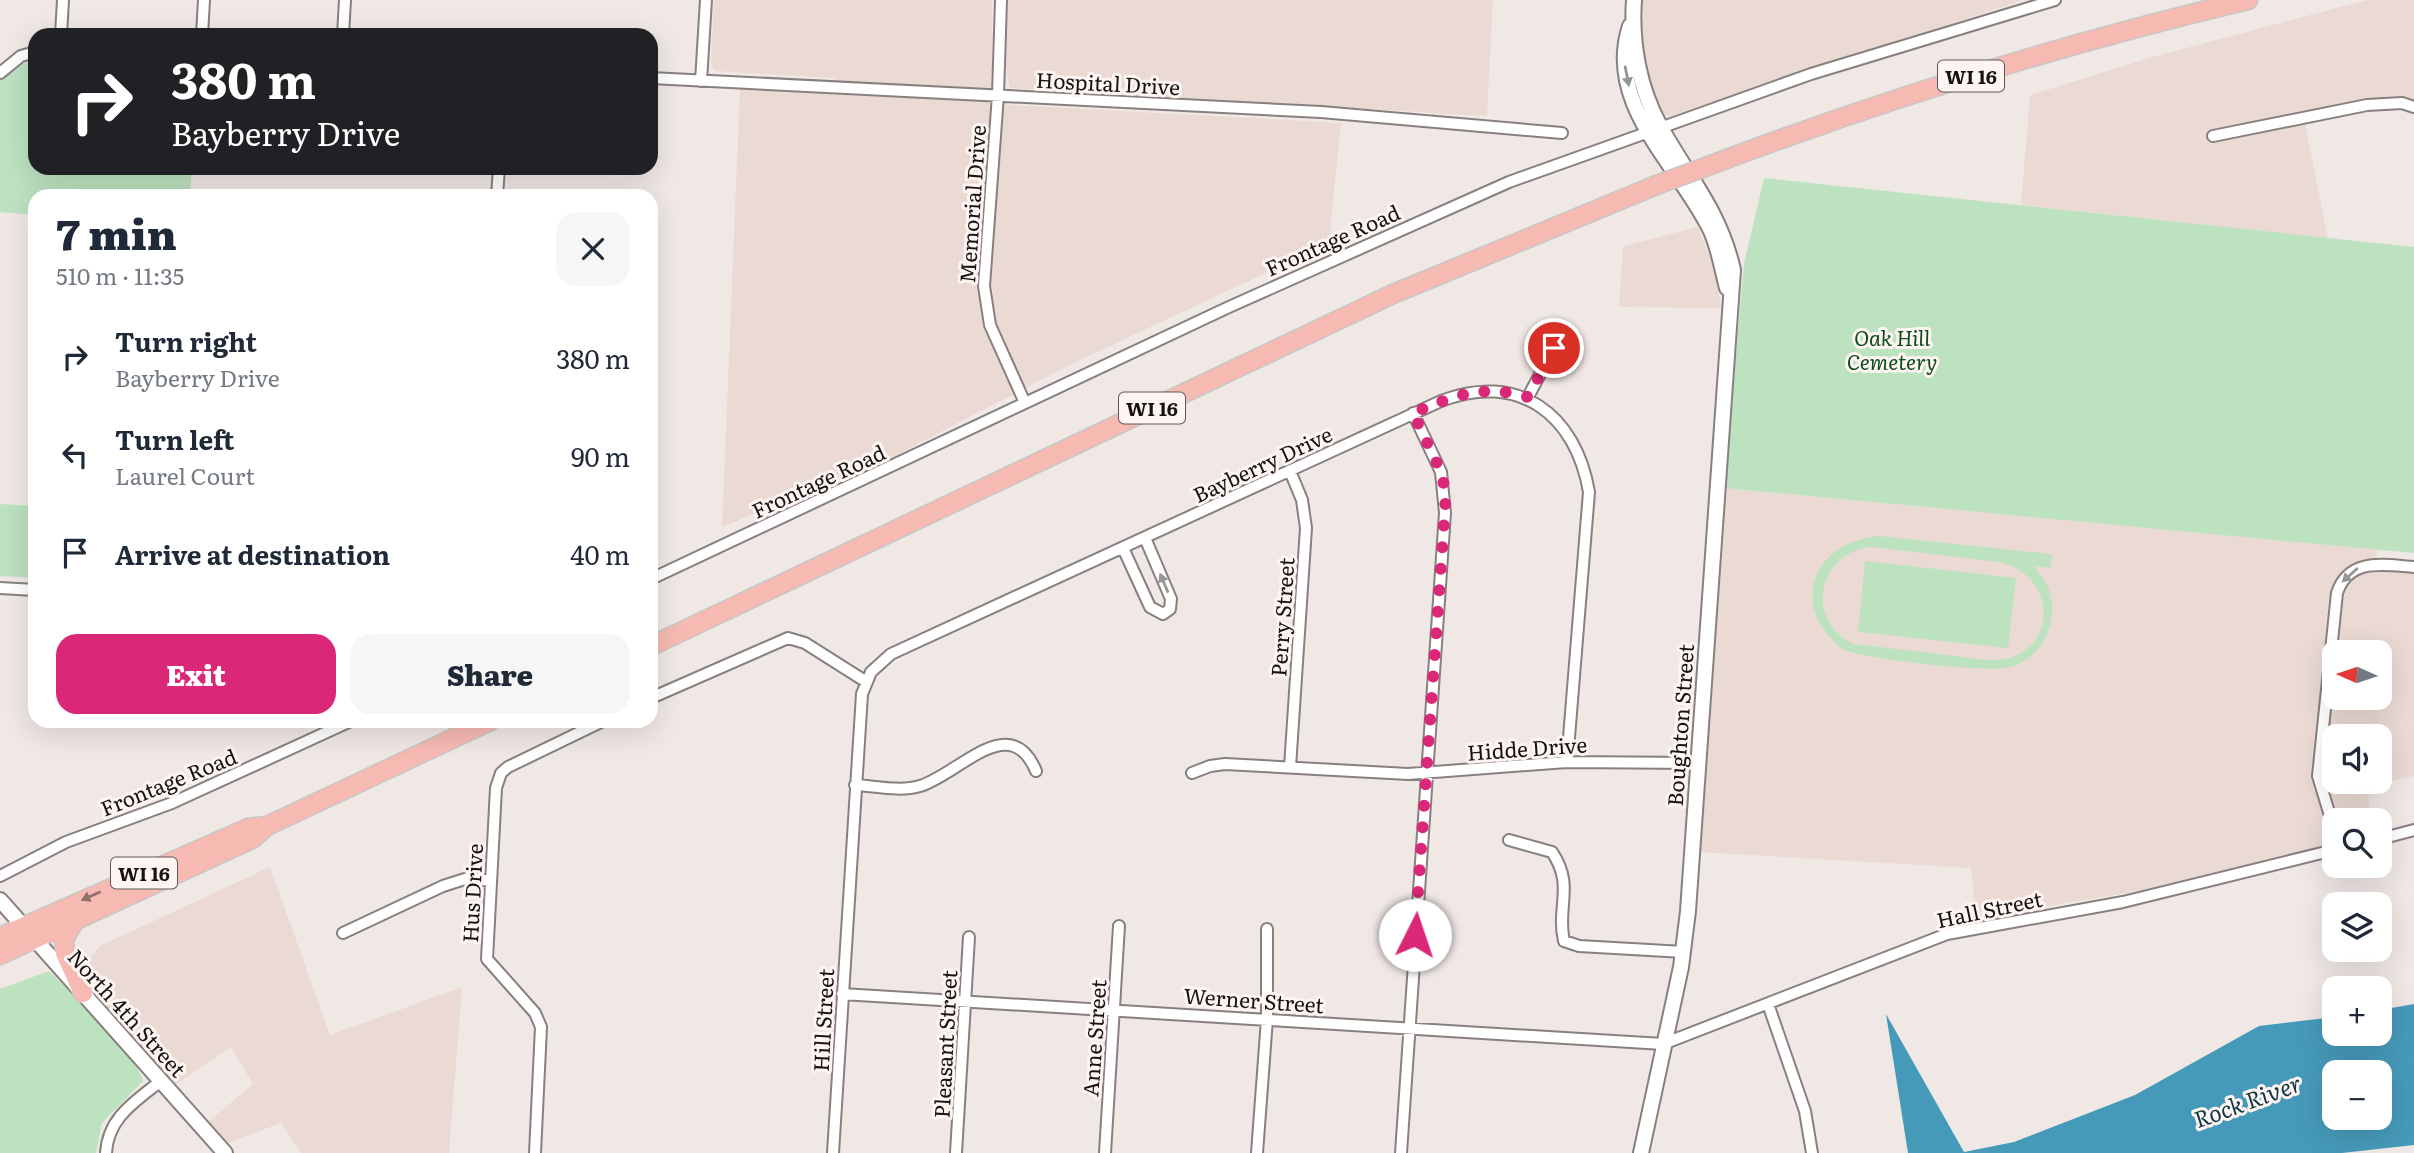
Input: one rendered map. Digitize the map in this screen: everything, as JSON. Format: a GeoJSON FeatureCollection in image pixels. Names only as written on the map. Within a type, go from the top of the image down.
{"type":"FeatureCollection","features":[{"type":"Feature","properties":{"kind":"highway","name":"WI 16"},"geometry":{"type":"LineString","coordinates":[[658,643],[1393,294],[1659,184],[1867,108],[1961,79],[2248,0]]}},
{"type":"Feature","properties":{"kind":"highway","name":"WI 16"},"geometry":{"type":"LineString","coordinates":[[0,937],[28,933],[75,920],[252,839],[267,826],[475,728]]}},
{"type":"Feature","properties":{"kind":"highway","name":"WI 16"},"geometry":{"type":"LineString","coordinates":[[0,955],[28,933],[248,828],[267,826]]}},
{"type":"Feature","properties":{"kind":"highway"},"geometry":{"type":"LineString","coordinates":[[75,920],[64,940],[65,953],[83,993]]}},
{"type":"Feature","properties":{"kind":"street"},"geometry":{"type":"LineString","coordinates":[[61,28],[62,0]]}},
{"type":"Feature","properties":{"kind":"street"},"geometry":{"type":"LineString","coordinates":[[202,28],[204,0]]}},
{"type":"Feature","properties":{"kind":"street"},"geometry":{"type":"LineString","coordinates":[[343,28],[345,0]]}},
{"type":"Feature","properties":{"kind":"street"},"geometry":{"type":"LineString","coordinates":[[701,81],[706,0]]}},
{"type":"Feature","properties":{"kind":"street","name":"Memorial Drive"},"geometry":{"type":"LineString","coordinates":[[1000,0],[998,95],[984,286],[985,307],[1025,403]]}},
{"type":"Feature","properties":{"kind":"street","name":"Boughton Street"},"geometry":{"type":"LineString","coordinates":[[1634,0],[1632,18],[1639,69],[1654,129],[1706,197],[1723,232],[1733,270],[1684,952],[1641,1153]]}},
{"type":"Feature","properties":{"kind":"street","name":"Frontage Road"},"geometry":{"type":"LineString","coordinates":[[658,576],[1381,237],[1509,182],[1811,74],[2054,0]]}},
{"type":"Feature","properties":{"kind":"street"},"geometry":{"type":"LineString","coordinates":[[0,73],[21,56],[28,54]]}},
{"type":"Feature","properties":{"kind":"street","name":"Hospital Drive"},"geometry":{"type":"LineString","coordinates":[[658,78],[1321,113],[1562,133]]}},
{"type":"Feature","properties":{"kind":"street"},"geometry":{"type":"LineString","coordinates":[[2213,136],[2367,105],[2386,103],[2414,107]]}},
{"type":"Feature","properties":{"kind":"street"},"geometry":{"type":"LineString","coordinates":[[1554,348],[1528,397],[1551,415],[1574,446],[1586,472],[1589,492],[1567,762]]}},
{"type":"Feature","properties":{"kind":"street","name":"Bayberry Drive"},"geometry":{"type":"LineString","coordinates":[[865,681],[891,654],[1413,413],[1464,392],[1508,392],[1528,397]]}},
{"type":"Feature","properties":{"kind":"street"},"geometry":{"type":"LineString","coordinates":[[1401,1153],[1446,494],[1441,472],[1413,413]]}},
{"type":"Feature","properties":{"kind":"street","name":"Perry Street"},"geometry":{"type":"LineString","coordinates":[[1290,471],[1302,500],[1306,528],[1290,767]]}},
{"type":"Feature","properties":{"kind":"street"},"geometry":{"type":"LineString","coordinates":[[1123,548],[1150,607],[1163,614],[1170,609],[1171,599],[1145,538]]}},
{"type":"Feature","properties":{"kind":"street"},"geometry":{"type":"LineString","coordinates":[[2328,808],[2318,776],[2337,593],[2348,573],[2360,566],[2371,564],[2414,567]]}},
{"type":"Feature","properties":{"kind":"street"},"geometry":{"type":"LineString","coordinates":[[0,588],[28,590]]}},
{"type":"Feature","properties":{"kind":"street"},"geometry":{"type":"LineString","coordinates":[[658,695],[789,638],[805,643],[865,681],[855,785],[920,786],[937,779],[986,748],[1001,745],[1015,746],[1027,753],[1036,771]]}},
{"type":"Feature","properties":{"kind":"street","name":"Frontage Road"},"geometry":{"type":"LineString","coordinates":[[0,876],[66,842],[172,803],[336,728]]}},
{"type":"Feature","properties":{"kind":"street","name":"Hus Drive"},"geometry":{"type":"LineString","coordinates":[[535,1153],[541,1027],[535,1013],[487,959],[496,788],[501,773],[589,728]]}},
{"type":"Feature","properties":{"kind":"street","name":"Hidde Drive"},"geometry":{"type":"LineString","coordinates":[[1192,774],[1225,764],[1426,773],[1567,762],[1697,763]]}},
{"type":"Feature","properties":{"kind":"street","name":"Hill Street"},"geometry":{"type":"LineString","coordinates":[[833,1153],[855,785]]}},
{"type":"Feature","properties":{"kind":"street"},"geometry":{"type":"LineString","coordinates":[[2392,836],[2414,830]]}},
{"type":"Feature","properties":{"kind":"street"},"geometry":{"type":"LineString","coordinates":[[1509,840],[1552,852],[1563,868],[1566,895],[1561,931],[1564,941],[1579,946],[1684,952]]}},
{"type":"Feature","properties":{"kind":"street","name":"Hall Street"},"geometry":{"type":"LineString","coordinates":[[1663,1044],[1968,928],[2123,902],[2322,853]]}},
{"type":"Feature","properties":{"kind":"street"},"geometry":{"type":"LineString","coordinates":[[343,933],[443,886],[468,878],[491,881]]}},
{"type":"Feature","properties":{"kind":"street","name":"North 4th Street"},"geometry":{"type":"LineString","coordinates":[[0,900],[225,1153]]}},
{"type":"Feature","properties":{"kind":"street","name":"Anne Street"},"geometry":{"type":"LineString","coordinates":[[1105,1153],[1119,926]]}},
{"type":"Feature","properties":{"kind":"street"},"geometry":{"type":"LineString","coordinates":[[1257,1153],[1267,1019],[1267,929]]}},
{"type":"Feature","properties":{"kind":"street","name":"Pleasant Street"},"geometry":{"type":"LineString","coordinates":[[957,1153],[969,937]]}},
{"type":"Feature","properties":{"kind":"street","name":"Werner Street"},"geometry":{"type":"LineString","coordinates":[[842,994],[1663,1044]]}},
{"type":"Feature","properties":{"kind":"street"},"geometry":{"type":"LineString","coordinates":[[1768,1004],[1805,1111],[1812,1153]]}},
{"type":"Feature","properties":{"kind":"street"},"geometry":{"type":"LineString","coordinates":[[106,1153],[111,1128],[122,1112],[162,1080]]}},
{"type":"Feature","properties":{"kind":"shaded area"},"geometry":{"type":"Polygon","coordinates":[[[714,0],[992,0],[992,104],[1341,123],[1329,243],[1072,364],[898,454],[722,527],[740,88],[833,94],[834,78],[715,71],[711,64],[714,0]]]}},
{"type":"Feature","properties":{"kind":"shaded area"},"geometry":{"type":"Polygon","coordinates":[[[1006,0],[1493,0],[1487,116],[1010,88],[1005,65],[1006,0]]]}},
{"type":"Feature","properties":{"kind":"shaded area"},"geometry":{"type":"Polygon","coordinates":[[[1643,0],[2023,0],[1667,117],[1659,109],[1646,69],[1642,33],[1643,0]]]}},
{"type":"Feature","properties":{"kind":"shaded area"},"geometry":{"type":"Polygon","coordinates":[[[2367,0],[2414,0],[2414,101],[2369,98],[2303,113],[2328,238],[2021,205],[2030,95],[2149,58],[2367,0]]]}},
{"type":"Feature","properties":{"kind":"shaded area"},"geometry":{"type":"Polygon","coordinates":[[[1698,227],[1715,270],[1721,308],[1619,307],[1623,246],[1698,227]]]}},
{"type":"Feature","properties":{"kind":"shaded area"},"geometry":{"type":"Polygon","coordinates":[[[1724,488],[2377,549],[2376,568],[2414,571],[2414,776],[2392,781],[2392,724],[2322,724],[2322,794],[2368,794],[2370,808],[2322,808],[2322,847],[2132,892],[1976,918],[1971,868],[1699,852],[1724,488]]]}},
{"type":"Feature","properties":{"kind":"shaded area"},"geometry":{"type":"Polygon","coordinates":[[[270,867],[330,1035],[462,987],[449,1153],[301,1153],[281,1123],[226,1144],[207,1123],[253,1084],[231,1047],[175,1085],[86,982],[80,971],[100,946],[270,867]]]}},
{"type":"Feature","properties":{"kind":"green space"},"geometry":{"type":"Polygon","coordinates":[[[28,61],[28,175],[192,175],[190,189],[28,189],[28,214],[0,212],[0,78],[28,61]]]}},
{"type":"Feature","properties":{"kind":"green space","name":"Oak Hill Cemetery"},"geometry":{"type":"Polygon","coordinates":[[[1764,178],[2414,247],[2414,553],[1724,488],[1744,264],[1764,178]]]}},
{"type":"Feature","properties":{"kind":"green space"},"geometry":{"type":"Polygon","coordinates":[[[0,504],[28,506],[28,578],[0,576],[0,504]]]}},
{"type":"Feature","properties":{"kind":"green space"},"geometry":{"type":"Polygon","coordinates":[[[1879,536],[2052,554],[2051,568],[2034,566],[2048,586],[2052,606],[2052,618],[2044,641],[2028,659],[2017,665],[1993,669],[1898,661],[1844,650],[1827,633],[1816,615],[1813,597],[1815,580],[1823,564],[1837,550],[1856,541],[1879,536]],[[1871,547],[1853,552],[1839,561],[1829,574],[1823,605],[1828,620],[1838,634],[1854,644],[1980,659],[2004,659],[2022,652],[2035,640],[2042,626],[2044,610],[2040,594],[2031,580],[2017,569],[1999,562],[1871,547]]]}},
{"type":"Feature","properties":{"kind":"green space"},"geometry":{"type":"Polygon","coordinates":[[[1865,561],[2016,578],[2008,648],[1858,632],[1865,561]]]}},
{"type":"Feature","properties":{"kind":"green space"},"geometry":{"type":"Polygon","coordinates":[[[49,971],[117,1042],[139,1071],[143,1081],[102,1123],[96,1153],[0,1153],[0,989],[49,971]]]}},
{"type":"Feature","properties":{"kind":"water","name":"Rock River"},"geometry":{"type":"Polygon","coordinates":[[[2414,1004],[2414,1145],[2342,1153],[1908,1153],[1886,1014],[1964,1152],[2014,1142],[2135,1095],[2259,1026],[2322,1018],[2322,1046],[2392,1046],[2392,1008],[2414,1004]]]}},
{"type":"Feature","properties":{"kind":"route"},"geometry":{"type":"LineString","coordinates":[[1415,935],[1446,494],[1441,472],[1413,413],[1464,392],[1508,392],[1528,397],[1554,348]]}}]}
